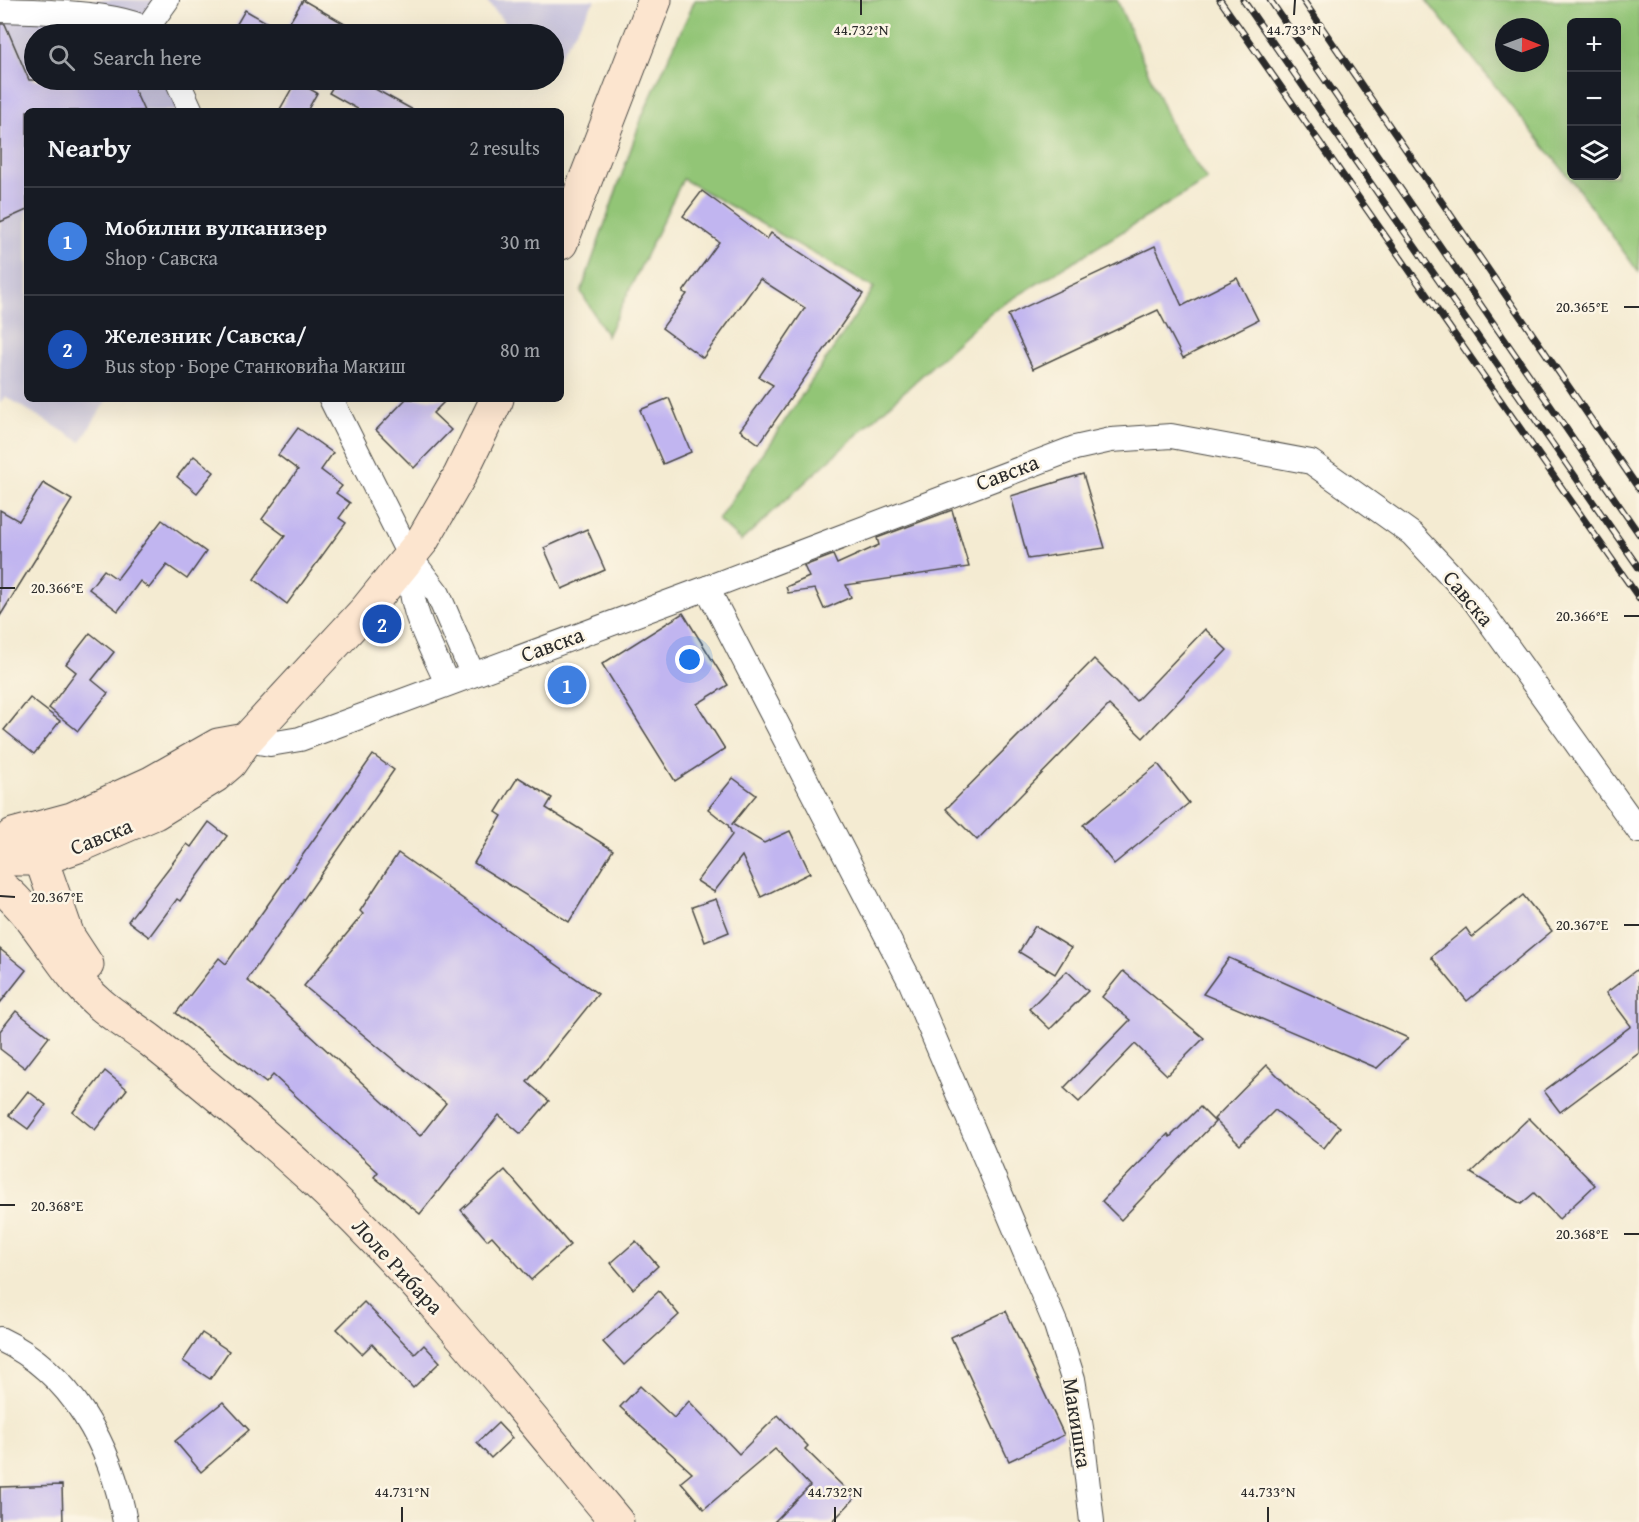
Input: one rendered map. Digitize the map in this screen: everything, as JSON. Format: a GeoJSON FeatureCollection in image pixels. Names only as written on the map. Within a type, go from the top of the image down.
{"type":"FeatureCollection","features":[{"type":"Feature","properties":{"kind":"main road"},"geometry":{"type":"LineString","coordinates":[[564,235],[655,0]]}},
{"type":"Feature","properties":{"kind":"main road"},"geometry":{"type":"LineString","coordinates":[[246,740],[366,610],[410,557],[460,475],[496,402]]}},
{"type":"Feature","properties":{"kind":"main road","name":"Савска"},"geometry":{"type":"LineString","coordinates":[[40,859],[81,845],[155,813],[215,776],[230,763],[246,740]]}},
{"type":"Feature","properties":{"kind":"main road","name":"Савска"},"geometry":{"type":"LineString","coordinates":[[3,860],[72,819],[151,783],[218,745],[246,740]]}},
{"type":"Feature","properties":{"kind":"main road","name":"Лоле Рибара"},"geometry":{"type":"LineString","coordinates":[[149,1040],[91,970],[68,936],[40,859],[25,840],[3,860],[74,978],[100,1004],[149,1040],[243,1116],[371,1235],[476,1352],[616,1522]]}},
{"type":"Feature","properties":{"kind":"street"},"geometry":{"type":"LineString","coordinates":[[154,24],[167,0]]}},
{"type":"Feature","properties":{"kind":"street"},"geometry":{"type":"LineString","coordinates":[[0,10],[120,20],[131,24]]}},
{"type":"Feature","properties":{"kind":"street"},"geometry":{"type":"LineString","coordinates":[[182,90],[190,108]]}},
{"type":"Feature","properties":{"kind":"street"},"geometry":{"type":"LineString","coordinates":[[332,402],[410,557],[438,594],[472,673]]}},
{"type":"Feature","properties":{"kind":"street","name":"Савска"},"geometry":{"type":"LineString","coordinates":[[246,740],[270,744],[300,739],[472,673],[707,588],[1034,462],[1102,442],[1171,436],[1311,462],[1412,534],[1474,600],[1639,831]]}},
{"type":"Feature","properties":{"kind":"street"},"geometry":{"type":"LineString","coordinates":[[410,557],[408,584],[412,604],[447,683]]}},
{"type":"Feature","properties":{"kind":"street","name":"Макишка"},"geometry":{"type":"LineString","coordinates":[[707,588],[911,983],[1056,1325],[1073,1379],[1092,1522]]}},
{"type":"Feature","properties":{"kind":"street"},"geometry":{"type":"LineString","coordinates":[[0,1339],[24,1352],[55,1377],[91,1425],[110,1464],[125,1522]]}},
{"type":"Feature","properties":{"kind":"shaded area"},"geometry":{"type":"Polygon","coordinates":[[[0,0],[167,0],[157,24],[24,24],[24,90],[182,90],[190,108],[24,108],[24,402],[105,402],[81,442],[5,396],[0,403],[0,0]]]}},
{"type":"Feature","properties":{"kind":"shaded area"},"geometry":{"type":"Polygon","coordinates":[[[486,0],[595,0],[564,49],[564,24],[506,24],[486,0]]]}},
{"type":"Feature","properties":{"kind":"green space"},"geometry":{"type":"Polygon","coordinates":[[[695,0],[1117,0],[1174,132],[1207,180],[991,312],[741,541],[718,520],[874,288],[683,179],[607,336],[581,292],[643,114],[695,0]]]}},
{"type":"Feature","properties":{"kind":"green space"},"geometry":{"type":"Polygon","coordinates":[[[1426,0],[1639,0],[1639,273],[1571,180],[1621,180],[1621,18],[1567,18],[1567,175],[1426,0]]]}},
{"type":"Feature","properties":{"kind":"building"},"geometry":{"type":"Polygon","coordinates":[[[303,0],[345,24],[289,24],[303,0]]]}},
{"type":"Feature","properties":{"kind":"building"},"geometry":{"type":"Polygon","coordinates":[[[245,10],[270,24],[237,24],[245,10]]]}},
{"type":"Feature","properties":{"kind":"building"},"geometry":{"type":"Polygon","coordinates":[[[0,24],[5,24],[24,68],[24,90],[135,90],[143,108],[24,108],[24,211],[0,222],[0,24]]]}},
{"type":"Feature","properties":{"kind":"building"},"geometry":{"type":"Polygon","coordinates":[[[291,90],[312,90],[317,93],[309,108],[281,108],[291,90]]]}},
{"type":"Feature","properties":{"kind":"building"},"geometry":{"type":"Polygon","coordinates":[[[331,90],[377,90],[410,108],[356,108],[329,93],[331,90]]]}},
{"type":"Feature","properties":{"kind":"building"},"geometry":{"type":"Polygon","coordinates":[[[702,191],[767,239],[771,233],[863,294],[759,444],[740,430],[773,385],[759,377],[805,308],[760,279],[703,358],[662,328],[687,294],[683,292],[719,242],[683,216],[702,191]]]}},
{"type":"Feature","properties":{"kind":"building"},"geometry":{"type":"Polygon","coordinates":[[[1155,246],[1182,306],[1237,278],[1258,320],[1183,358],[1158,310],[1033,369],[1008,315],[1155,246]]]}},
{"type":"Feature","properties":{"kind":"building"},"geometry":{"type":"Polygon","coordinates":[[[669,398],[691,452],[663,464],[640,410],[669,398]]]}},
{"type":"Feature","properties":{"kind":"building"},"geometry":{"type":"Polygon","coordinates":[[[403,402],[444,402],[433,413],[451,430],[414,468],[376,430],[403,402]]]}},
{"type":"Feature","properties":{"kind":"building"},"geometry":{"type":"Polygon","coordinates":[[[298,428],[333,453],[321,470],[342,486],[336,493],[350,503],[339,518],[346,523],[287,604],[254,579],[285,536],[262,519],[298,470],[278,455],[298,428]]]}},
{"type":"Feature","properties":{"kind":"building"},"geometry":{"type":"Polygon","coordinates":[[[194,456],[214,472],[197,493],[177,477],[194,456]]]}},
{"type":"Feature","properties":{"kind":"building"},"geometry":{"type":"Polygon","coordinates":[[[1083,474],[1105,548],[1028,559],[1011,496],[1083,474]]]}},
{"type":"Feature","properties":{"kind":"building"},"geometry":{"type":"Polygon","coordinates":[[[43,483],[72,500],[0,616],[0,510],[19,521],[43,483]]]}},
{"type":"Feature","properties":{"kind":"building"},"geometry":{"type":"Polygon","coordinates":[[[952,510],[969,567],[846,585],[851,597],[824,609],[815,589],[788,593],[786,587],[809,577],[804,566],[833,555],[837,564],[879,545],[877,538],[952,510]]]}},
{"type":"Feature","properties":{"kind":"building"},"geometry":{"type":"Polygon","coordinates":[[[162,520],[206,552],[187,579],[167,565],[149,588],[140,581],[118,611],[89,589],[104,570],[117,579],[162,520]]]}},
{"type":"Feature","properties":{"kind":"building"},"geometry":{"type":"Polygon","coordinates":[[[587,529],[605,570],[562,589],[544,548],[587,529]]]}},
{"type":"Feature","properties":{"kind":"building"},"geometry":{"type":"Polygon","coordinates":[[[683,613],[728,685],[697,704],[725,749],[675,781],[602,664],[683,613]]]}},
{"type":"Feature","properties":{"kind":"building"},"geometry":{"type":"Polygon","coordinates":[[[1205,629],[1227,650],[1143,738],[1109,705],[977,840],[946,809],[1094,659],[1136,701],[1205,629]]]}},
{"type":"Feature","properties":{"kind":"building"},"geometry":{"type":"Polygon","coordinates":[[[90,633],[114,652],[92,680],[108,693],[78,731],[49,708],[76,672],[66,664],[90,633]]]}},
{"type":"Feature","properties":{"kind":"building"},"geometry":{"type":"Polygon","coordinates":[[[30,698],[60,721],[34,754],[4,730],[30,698]]]}},
{"type":"Feature","properties":{"kind":"building"},"geometry":{"type":"Polygon","coordinates":[[[373,755],[394,770],[247,980],[272,1000],[420,1136],[446,1103],[304,986],[363,914],[360,911],[398,853],[598,994],[527,1082],[549,1101],[521,1134],[499,1115],[420,1214],[374,1177],[378,1172],[273,1075],[266,1083],[176,1013],[219,958],[226,964],[373,755]]]}},
{"type":"Feature","properties":{"kind":"building"},"geometry":{"type":"Polygon","coordinates":[[[1158,764],[1189,803],[1114,864],[1083,825],[1158,764]]]}},
{"type":"Feature","properties":{"kind":"building"},"geometry":{"type":"Polygon","coordinates":[[[518,777],[552,798],[546,808],[613,850],[569,922],[474,863],[502,816],[496,812],[518,777]]]}},
{"type":"Feature","properties":{"kind":"building"},"geometry":{"type":"Polygon","coordinates":[[[733,778],[756,795],[732,824],[764,843],[790,831],[810,873],[761,897],[742,856],[714,892],[697,881],[732,835],[728,825],[708,809],[733,778]]]}},
{"type":"Feature","properties":{"kind":"building"},"geometry":{"type":"Polygon","coordinates":[[[209,822],[227,836],[180,901],[177,899],[149,937],[128,921],[187,844],[191,847],[209,822]]]}},
{"type":"Feature","properties":{"kind":"building"},"geometry":{"type":"Polygon","coordinates":[[[1523,895],[1552,931],[1467,1001],[1431,957],[1466,928],[1472,937],[1523,895]]]}},
{"type":"Feature","properties":{"kind":"building"},"geometry":{"type":"Polygon","coordinates":[[[716,899],[729,932],[705,942],[692,907],[716,899]]]}},
{"type":"Feature","properties":{"kind":"building"},"geometry":{"type":"Polygon","coordinates":[[[1035,926],[1071,948],[1055,974],[1019,952],[1035,926]]]}},
{"type":"Feature","properties":{"kind":"building"},"geometry":{"type":"Polygon","coordinates":[[[0,949],[26,970],[0,1003],[0,949]]]}},
{"type":"Feature","properties":{"kind":"building"},"geometry":{"type":"Polygon","coordinates":[[[1229,958],[1408,1038],[1377,1068],[1203,994],[1229,958]]]}},
{"type":"Feature","properties":{"kind":"building"},"geometry":{"type":"Polygon","coordinates":[[[1639,968],[1639,1053],[1560,1112],[1544,1091],[1631,1026],[1606,993],[1639,968]]]}},
{"type":"Feature","properties":{"kind":"building"},"geometry":{"type":"Polygon","coordinates":[[[1067,971],[1088,991],[1050,1029],[1029,1009],[1067,971]]]}},
{"type":"Feature","properties":{"kind":"building"},"geometry":{"type":"Polygon","coordinates":[[[1123,971],[1204,1038],[1167,1075],[1135,1044],[1079,1102],[1064,1088],[1130,1020],[1102,997],[1123,971]]]}},
{"type":"Feature","properties":{"kind":"building"},"geometry":{"type":"Polygon","coordinates":[[[16,1011],[49,1037],[25,1068],[0,1049],[0,1031],[16,1011]]]}},
{"type":"Feature","properties":{"kind":"building"},"geometry":{"type":"Polygon","coordinates":[[[1267,1065],[1296,1094],[1340,1127],[1324,1148],[1275,1110],[1240,1145],[1214,1119],[1267,1065]]]}},
{"type":"Feature","properties":{"kind":"building"},"geometry":{"type":"Polygon","coordinates":[[[105,1071],[127,1089],[95,1130],[73,1112],[105,1071]]]}},
{"type":"Feature","properties":{"kind":"building"},"geometry":{"type":"Polygon","coordinates":[[[28,1091],[46,1105],[28,1129],[9,1115],[28,1091]]]}},
{"type":"Feature","properties":{"kind":"building"},"geometry":{"type":"Polygon","coordinates":[[[1200,1107],[1215,1122],[1121,1220],[1102,1201],[1168,1134],[1170,1137],[1200,1107]]]}},
{"type":"Feature","properties":{"kind":"building"},"geometry":{"type":"Polygon","coordinates":[[[1529,1118],[1595,1185],[1559,1219],[1534,1193],[1521,1204],[1471,1173],[1529,1118]]]}},
{"type":"Feature","properties":{"kind":"building"},"geometry":{"type":"Polygon","coordinates":[[[505,1170],[570,1245],[531,1280],[492,1236],[487,1240],[461,1210],[505,1170]]]}},
{"type":"Feature","properties":{"kind":"building"},"geometry":{"type":"Polygon","coordinates":[[[636,1241],[658,1266],[633,1289],[611,1263],[636,1241]]]}},
{"type":"Feature","properties":{"kind":"building"},"geometry":{"type":"Polygon","coordinates":[[[659,1291],[679,1315],[624,1365],[603,1342],[659,1291]]]}},
{"type":"Feature","properties":{"kind":"building"},"geometry":{"type":"Polygon","coordinates":[[[364,1302],[415,1354],[424,1345],[440,1362],[413,1388],[372,1344],[362,1354],[337,1329],[364,1302]]]}},
{"type":"Feature","properties":{"kind":"building"},"geometry":{"type":"Polygon","coordinates":[[[1006,1311],[1064,1435],[1009,1461],[951,1337],[1006,1311]]]}},
{"type":"Feature","properties":{"kind":"building"},"geometry":{"type":"Polygon","coordinates":[[[202,1333],[229,1351],[210,1379],[183,1361],[202,1333]]]}},
{"type":"Feature","properties":{"kind":"building"},"geometry":{"type":"Polygon","coordinates":[[[640,1386],[674,1418],[689,1401],[739,1454],[778,1415],[808,1446],[805,1449],[855,1498],[832,1522],[774,1522],[810,1486],[775,1449],[704,1509],[681,1482],[692,1473],[620,1407],[640,1386]]]}},
{"type":"Feature","properties":{"kind":"building"},"geometry":{"type":"Polygon","coordinates":[[[223,1402],[249,1430],[201,1472],[175,1441],[223,1402]]]}},
{"type":"Feature","properties":{"kind":"building"},"geometry":{"type":"Polygon","coordinates":[[[498,1423],[512,1438],[491,1458],[477,1443],[498,1423]]]}},
{"type":"Feature","properties":{"kind":"building"},"geometry":{"type":"Polygon","coordinates":[[[62,1485],[63,1522],[0,1522],[0,1487],[62,1485]]]}},
{"type":"Feature","properties":{"kind":"railway"},"geometry":{"type":"LineString","coordinates":[[1220,0],[1639,598]]}},
{"type":"Feature","properties":{"kind":"railway"},"geometry":{"type":"LineString","coordinates":[[1243,0],[1639,568]]}},
{"type":"Feature","properties":{"kind":"railway"},"geometry":{"type":"LineString","coordinates":[[1270,0],[1639,534]]}},
{"type":"Feature","properties":{"kind":"railway"},"geometry":{"type":"LineString","coordinates":[[1303,0],[1639,489]]}},
{"type":"Feature","properties":{"kind":"place","name":"Железник /Савска/"},"geometry":{"type":"Point","coordinates":[382,624]}},
{"type":"Feature","properties":{"kind":"place","name":"Мобилни вулканизер"},"geometry":{"type":"Point","coordinates":[567,685]}}]}
